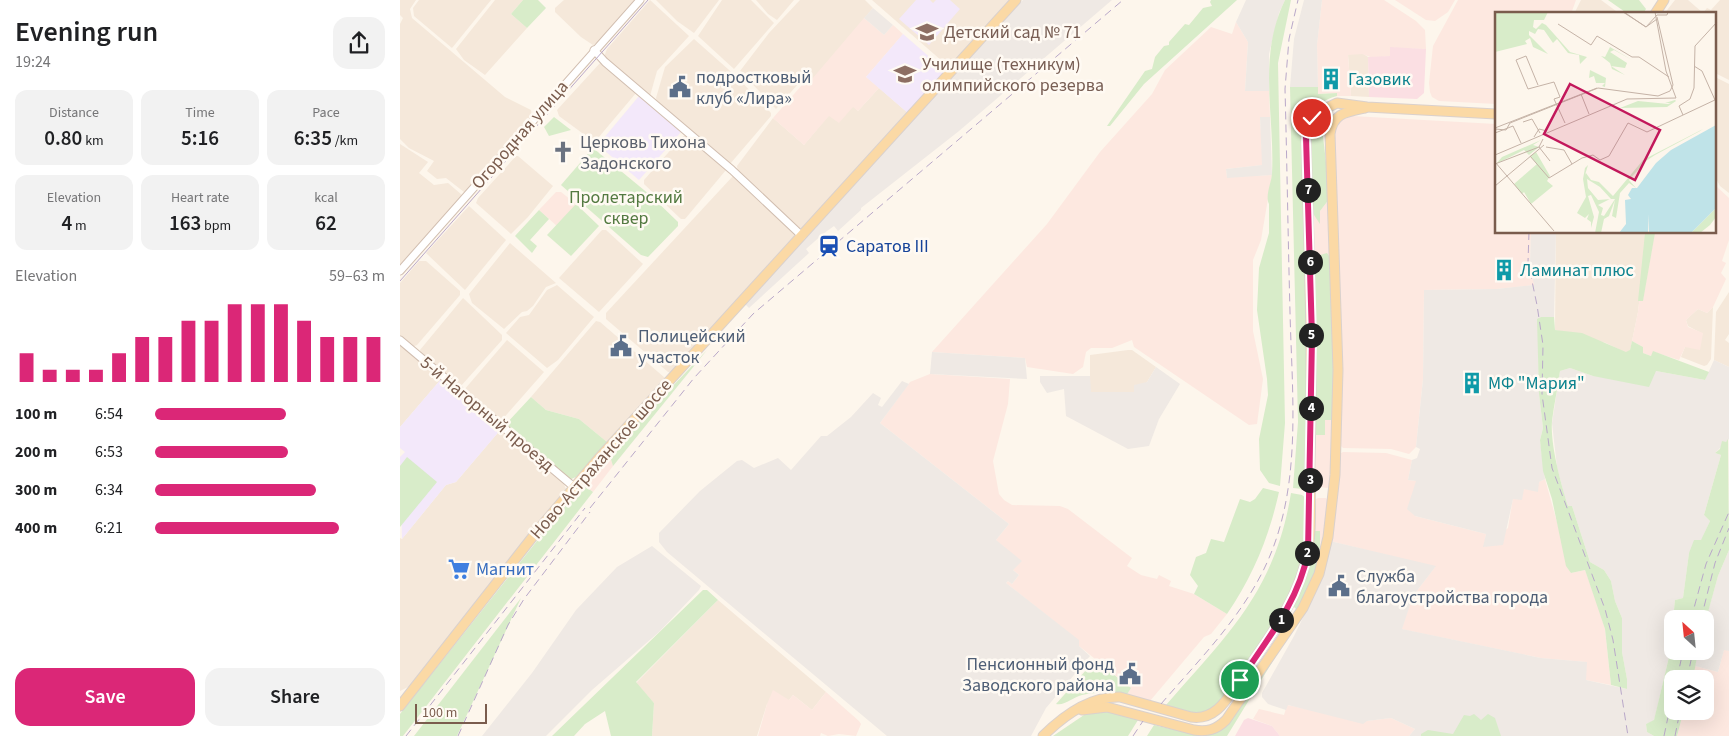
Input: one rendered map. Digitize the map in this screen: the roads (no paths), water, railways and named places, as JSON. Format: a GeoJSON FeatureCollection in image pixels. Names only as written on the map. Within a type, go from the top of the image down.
{"type":"FeatureCollection","features":[{"type":"Feature","properties":{"kind":"main road","name":"Ново-Астраханское шоссе"},"geometry":{"type":"LineString","coordinates":[[400,706],[574,487],[1016,0]]}},
{"type":"Feature","properties":{"kind":"main road"},"geometry":{"type":"LineString","coordinates":[[1656,12],[1664,0]]}},
{"type":"Feature","properties":{"kind":"main road"},"geometry":{"type":"LineString","coordinates":[[1043,736],[1066,716],[1091,702],[1111,697],[1120,697],[1191,717],[1205,718],[1210,716],[1234,687],[1287,610],[1304,569],[1308,542],[1312,337],[1306,137],[1309,123],[1320,110],[1331,104],[1343,102],[1367,107],[1495,114]]}},
{"type":"Feature","properties":{"kind":"main road"},"geometry":{"type":"LineString","coordinates":[[1333,121],[1344,114],[1367,107]]}},
{"type":"Feature","properties":{"kind":"main road"},"geometry":{"type":"LineString","coordinates":[[1066,716],[1088,708],[1107,707],[1194,730],[1211,730],[1226,720],[1296,617],[1314,587],[1322,563],[1333,494],[1338,370],[1330,150],[1330,134],[1333,121],[1330,111],[1320,110]]}},
{"type":"Feature","properties":{"kind":"main road"},"geometry":{"type":"LineString","coordinates":[[1287,610],[1296,617]]}},
{"type":"Feature","properties":{"kind":"main road"},"geometry":{"type":"LineString","coordinates":[[400,695],[410,693]]}},
{"type":"Feature","properties":{"kind":"street","name":"Огородная улица"},"geometry":{"type":"LineString","coordinates":[[400,271],[640,0]]}},
{"type":"Feature","properties":{"kind":"street"},"geometry":{"type":"LineString","coordinates":[[594,50],[605,62],[748,185],[802,236]]}},
{"type":"Feature","properties":{"kind":"street","name":"5-й Нагорный проезд"},"geometry":{"type":"LineString","coordinates":[[400,340],[574,487]]}},
{"type":"Feature","properties":{"kind":"tram line"},"geometry":{"type":"LineString","coordinates":[[400,281],[648,0]]}},
{"type":"Feature","properties":{"kind":"railway"},"geometry":{"type":"LineString","coordinates":[[590,508],[694,378],[753,314],[1123,0]]}},
{"type":"Feature","properties":{"kind":"railway"},"geometry":{"type":"LineString","coordinates":[[1161,704],[1217,640],[1243,606],[1264,569],[1285,507],[1290,475],[1293,410],[1285,89],[1289,39],[1298,0]]}},
{"type":"Feature","properties":{"kind":"railway"},"geometry":{"type":"LineString","coordinates":[[1529,234],[1528,262],[1543,345],[1542,394],[1552,468],[1605,609],[1613,640],[1628,736]]}},
{"type":"Feature","properties":{"kind":"railway"},"geometry":{"type":"LineString","coordinates":[[406,736],[585,508]]}},
{"type":"Feature","properties":{"kind":"railway"},"geometry":{"type":"LineString","coordinates":[[458,736],[508,625],[524,599],[590,512]]}},
{"type":"Feature","properties":{"kind":"railway"},"geometry":{"type":"LineString","coordinates":[[1693,610],[1706,564],[1729,512]]}},
{"type":"Feature","properties":{"kind":"railway"},"geometry":{"type":"LineString","coordinates":[[1703,610],[1715,563],[1729,528]]}},
{"type":"Feature","properties":{"kind":"railway"},"geometry":{"type":"LineString","coordinates":[[1679,670],[1681,660]]}},
{"type":"Feature","properties":{"kind":"railway"},"geometry":{"type":"LineString","coordinates":[[1689,670],[1691,660]]}},
{"type":"Feature","properties":{"kind":"railway"},"geometry":{"type":"LineString","coordinates":[[1664,736],[1667,720]]}},
{"type":"Feature","properties":{"kind":"railway"},"geometry":{"type":"LineString","coordinates":[[1675,736],[1678,720]]}},
{"type":"Feature","properties":{"kind":"railway"},"geometry":{"type":"LineString","coordinates":[[1133,736],[1143,721]]}},
{"type":"Feature","properties":{"kind":"place","name":"Детский сад № 71"},"geometry":{"type":"Point","coordinates":[927,32]}},
{"type":"Feature","properties":{"kind":"place","name":"Училище (техникум) олимпийского резерва"},"geometry":{"type":"Point","coordinates":[905,74]}},
{"type":"Feature","properties":{"kind":"place","name":"Газовик"},"geometry":{"type":"Point","coordinates":[1331,79]}},
{"type":"Feature","properties":{"kind":"place","name":"подростковый клуб «Лира»"},"geometry":{"type":"Point","coordinates":[680,87]}},
{"type":"Feature","properties":{"kind":"place","name":"Церковь Тихона Задонского"},"geometry":{"type":"Point","coordinates":[563,152]}},
{"type":"Feature","properties":{"kind":"place","name":"Саратов III"},"geometry":{"type":"Point","coordinates":[829,246]}},
{"type":"Feature","properties":{"kind":"place","name":"Ламинат плюс"},"geometry":{"type":"Point","coordinates":[1504,270]}},
{"type":"Feature","properties":{"kind":"place","name":"Полицейский участок"},"geometry":{"type":"Point","coordinates":[621,346]}},
{"type":"Feature","properties":{"kind":"place","name":"МФ \"Мария\""},"geometry":{"type":"Point","coordinates":[1472,383]}},
{"type":"Feature","properties":{"kind":"place","name":"Магнит"},"geometry":{"type":"Point","coordinates":[459,569]}},
{"type":"Feature","properties":{"kind":"place","name":"Служба благоустройства города"},"geometry":{"type":"Point","coordinates":[1339,586]}},
{"type":"Feature","properties":{"kind":"place","name":"Пенсионный фонд Заводского района"},"geometry":{"type":"Point","coordinates":[1130,674]}},
{"type":"Feature","properties":{"kind":"park label","name":"Пролетарский сквер"},"geometry":{"type":"Point","coordinates":[626,207]}}]}
